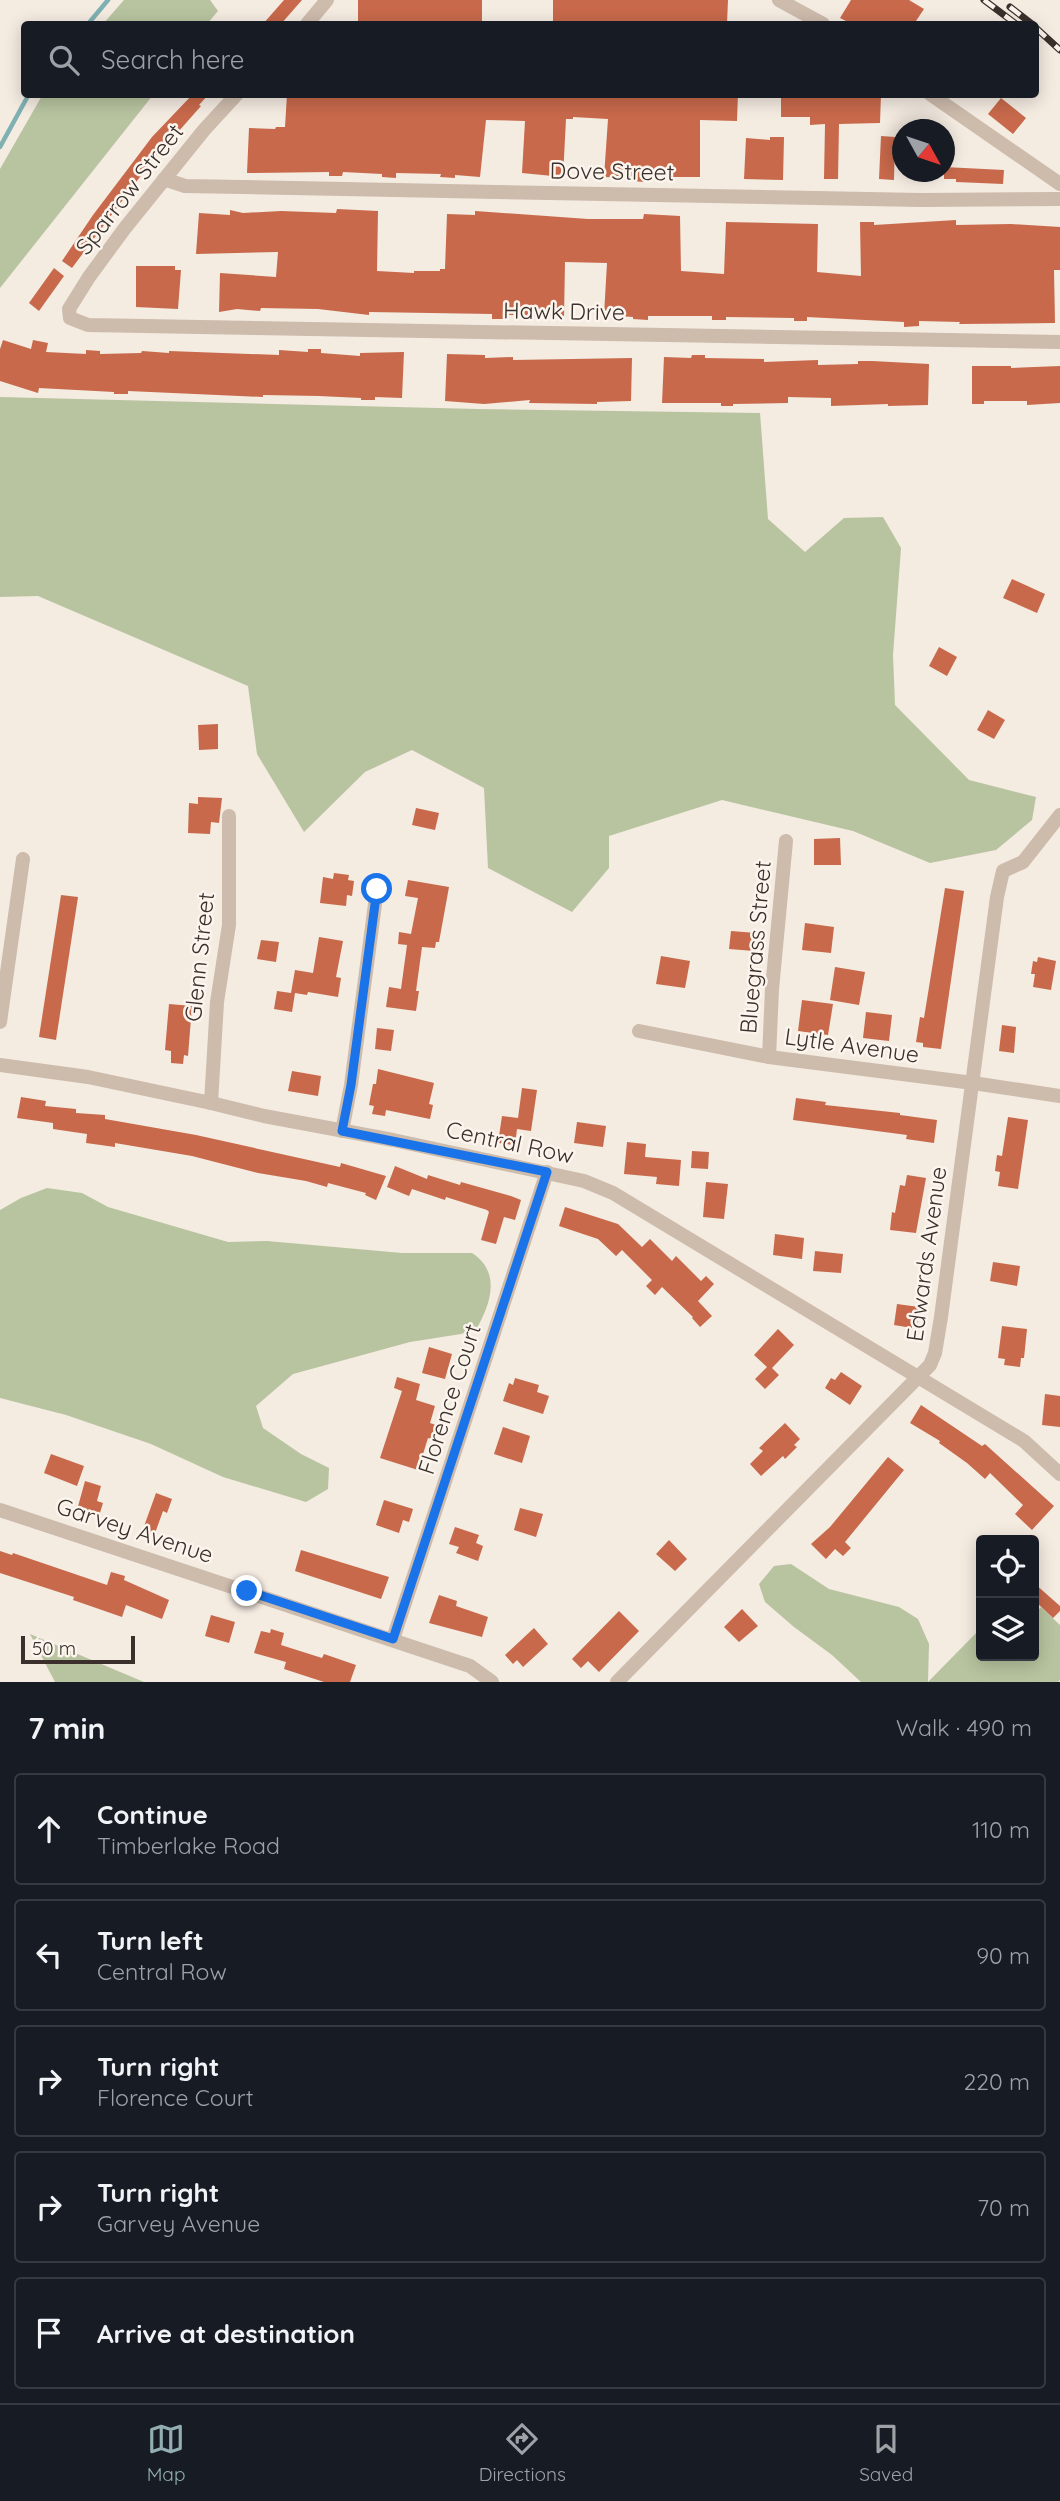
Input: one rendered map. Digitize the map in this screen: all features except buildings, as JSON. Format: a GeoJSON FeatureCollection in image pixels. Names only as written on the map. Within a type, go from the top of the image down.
{"type":"FeatureCollection","features":[{"type":"Feature","properties":{"kind":"street"},"geometry":{"type":"LineString","coordinates":[[310,21],[327,0]]}},
{"type":"Feature","properties":{"kind":"street"},"geometry":{"type":"LineString","coordinates":[[779,0],[818,21]]}},
{"type":"Feature","properties":{"kind":"street","name":"Sparrow Street"},"geometry":{"type":"LineString","coordinates":[[70,318],[69,309],[89,277],[164,179],[234,98]]}},
{"type":"Feature","properties":{"kind":"street"},"geometry":{"type":"LineString","coordinates":[[936,98],[1060,184]]}},
{"type":"Feature","properties":{"kind":"street","name":"Dove Street"},"geometry":{"type":"LineString","coordinates":[[164,179],[185,186],[921,200],[1060,200]]}},
{"type":"Feature","properties":{"kind":"street","name":"Hawk Drive"},"geometry":{"type":"LineString","coordinates":[[70,318],[88,325],[1060,342]]}},
{"type":"Feature","properties":{"kind":"street","name":"Glenn Street"},"geometry":{"type":"LineString","coordinates":[[211,1103],[216,1014],[229,925],[229,816]]}},
{"type":"Feature","properties":{"kind":"street","name":"Edwards Avenue"},"geometry":{"type":"LineString","coordinates":[[617,1682],[930,1366],[936,1353],[997,897],[1003,871],[1023,862],[1060,816]]}},
{"type":"Feature","properties":{"kind":"street","name":"Bluegrass Street"},"geometry":{"type":"LineString","coordinates":[[769,1057],[772,989],[786,841]]}},
{"type":"Feature","properties":{"kind":"street"},"geometry":{"type":"LineString","coordinates":[[0,1022],[6,944],[23,859]]}},
{"type":"Feature","properties":{"kind":"street"},"geometry":{"type":"LineString","coordinates":[[342,1131],[351,1085],[377,889]]}},
{"type":"Feature","properties":{"kind":"street","name":"Lytle Avenue"},"geometry":{"type":"LineString","coordinates":[[639,1031],[769,1057],[1060,1096]]}},
{"type":"Feature","properties":{"kind":"street","name":"Central Row"},"geometry":{"type":"LineString","coordinates":[[0,1065],[88,1077],[584,1181],[613,1193],[1024,1441],[1060,1474]]}},
{"type":"Feature","properties":{"kind":"street","name":"Florence Court"},"geometry":{"type":"LineString","coordinates":[[393,1639],[547,1172]]}},
{"type":"Feature","properties":{"kind":"street","name":"Garvey Avenue"},"geometry":{"type":"LineString","coordinates":[[0,1510],[393,1639],[470,1666],[492,1682]]}},
{"type":"Feature","properties":{"kind":"green space"},"geometry":{"type":"Polygon","coordinates":[[[124,0],[210,0],[218,11],[210,21],[106,21],[124,0]]]}},
{"type":"Feature","properties":{"kind":"green space"},"geometry":{"type":"Polygon","coordinates":[[[41,98],[151,98],[0,288],[0,169],[41,98]]]}},
{"type":"Feature","properties":{"kind":"green space"},"geometry":{"type":"Polygon","coordinates":[[[0,397],[760,413],[768,519],[805,552],[844,518],[883,517],[901,548],[893,655],[895,705],[969,780],[1036,797],[1032,820],[996,850],[930,863],[853,831],[722,800],[609,836],[609,868],[572,912],[488,868],[484,788],[412,750],[365,772],[304,832],[257,754],[248,686],[38,596],[0,597],[0,397]]]}},
{"type":"Feature","properties":{"kind":"green space"},"geometry":{"type":"Polygon","coordinates":[[[47,1188],[82,1193],[108,1207],[228,1242],[267,1241],[402,1253],[472,1253],[487,1269],[491,1288],[489,1298],[477,1328],[461,1334],[410,1342],[293,1374],[256,1406],[263,1428],[301,1454],[329,1468],[328,1489],[306,1502],[223,1477],[151,1444],[66,1415],[0,1398],[0,1210],[47,1188]]]}},
{"type":"Feature","properties":{"kind":"green space"},"geometry":{"type":"Polygon","coordinates":[[[791,1564],[829,1589],[899,1607],[918,1619],[929,1644],[928,1682],[861,1682],[832,1655],[794,1627],[765,1602],[759,1584],[774,1566],[791,1564]]]}},
{"type":"Feature","properties":{"kind":"green space"},"geometry":{"type":"Polygon","coordinates":[[[1041,1607],[1060,1625],[1058,1682],[928,1682],[976,1633],[976,1661],[1039,1661],[1041,1607]]]}},
{"type":"Feature","properties":{"kind":"green space"},"geometry":{"type":"Polygon","coordinates":[[[30,1634],[144,1682],[55,1682],[30,1634]]]}},
{"type":"Feature","properties":{"kind":"waterway"},"geometry":{"type":"LineString","coordinates":[[90,21],[108,0]]}},
{"type":"Feature","properties":{"kind":"waterway"},"geometry":{"type":"LineString","coordinates":[[0,147],[27,98]]}},
{"type":"Feature","properties":{"kind":"railway"},"geometry":{"type":"LineString","coordinates":[[984,0],[1012,21]]}},
{"type":"Feature","properties":{"kind":"railway"},"geometry":{"type":"LineString","coordinates":[[1010,7],[1028,21]]}},
{"type":"Feature","properties":{"kind":"railway"},"geometry":{"type":"LineString","coordinates":[[1039,31],[1060,50]]}},
{"type":"Feature","properties":{"kind":"route"},"geometry":{"type":"LineString","coordinates":[[247,1591],[393,1639],[547,1172],[342,1131],[351,1085],[377,889]]}}]}
